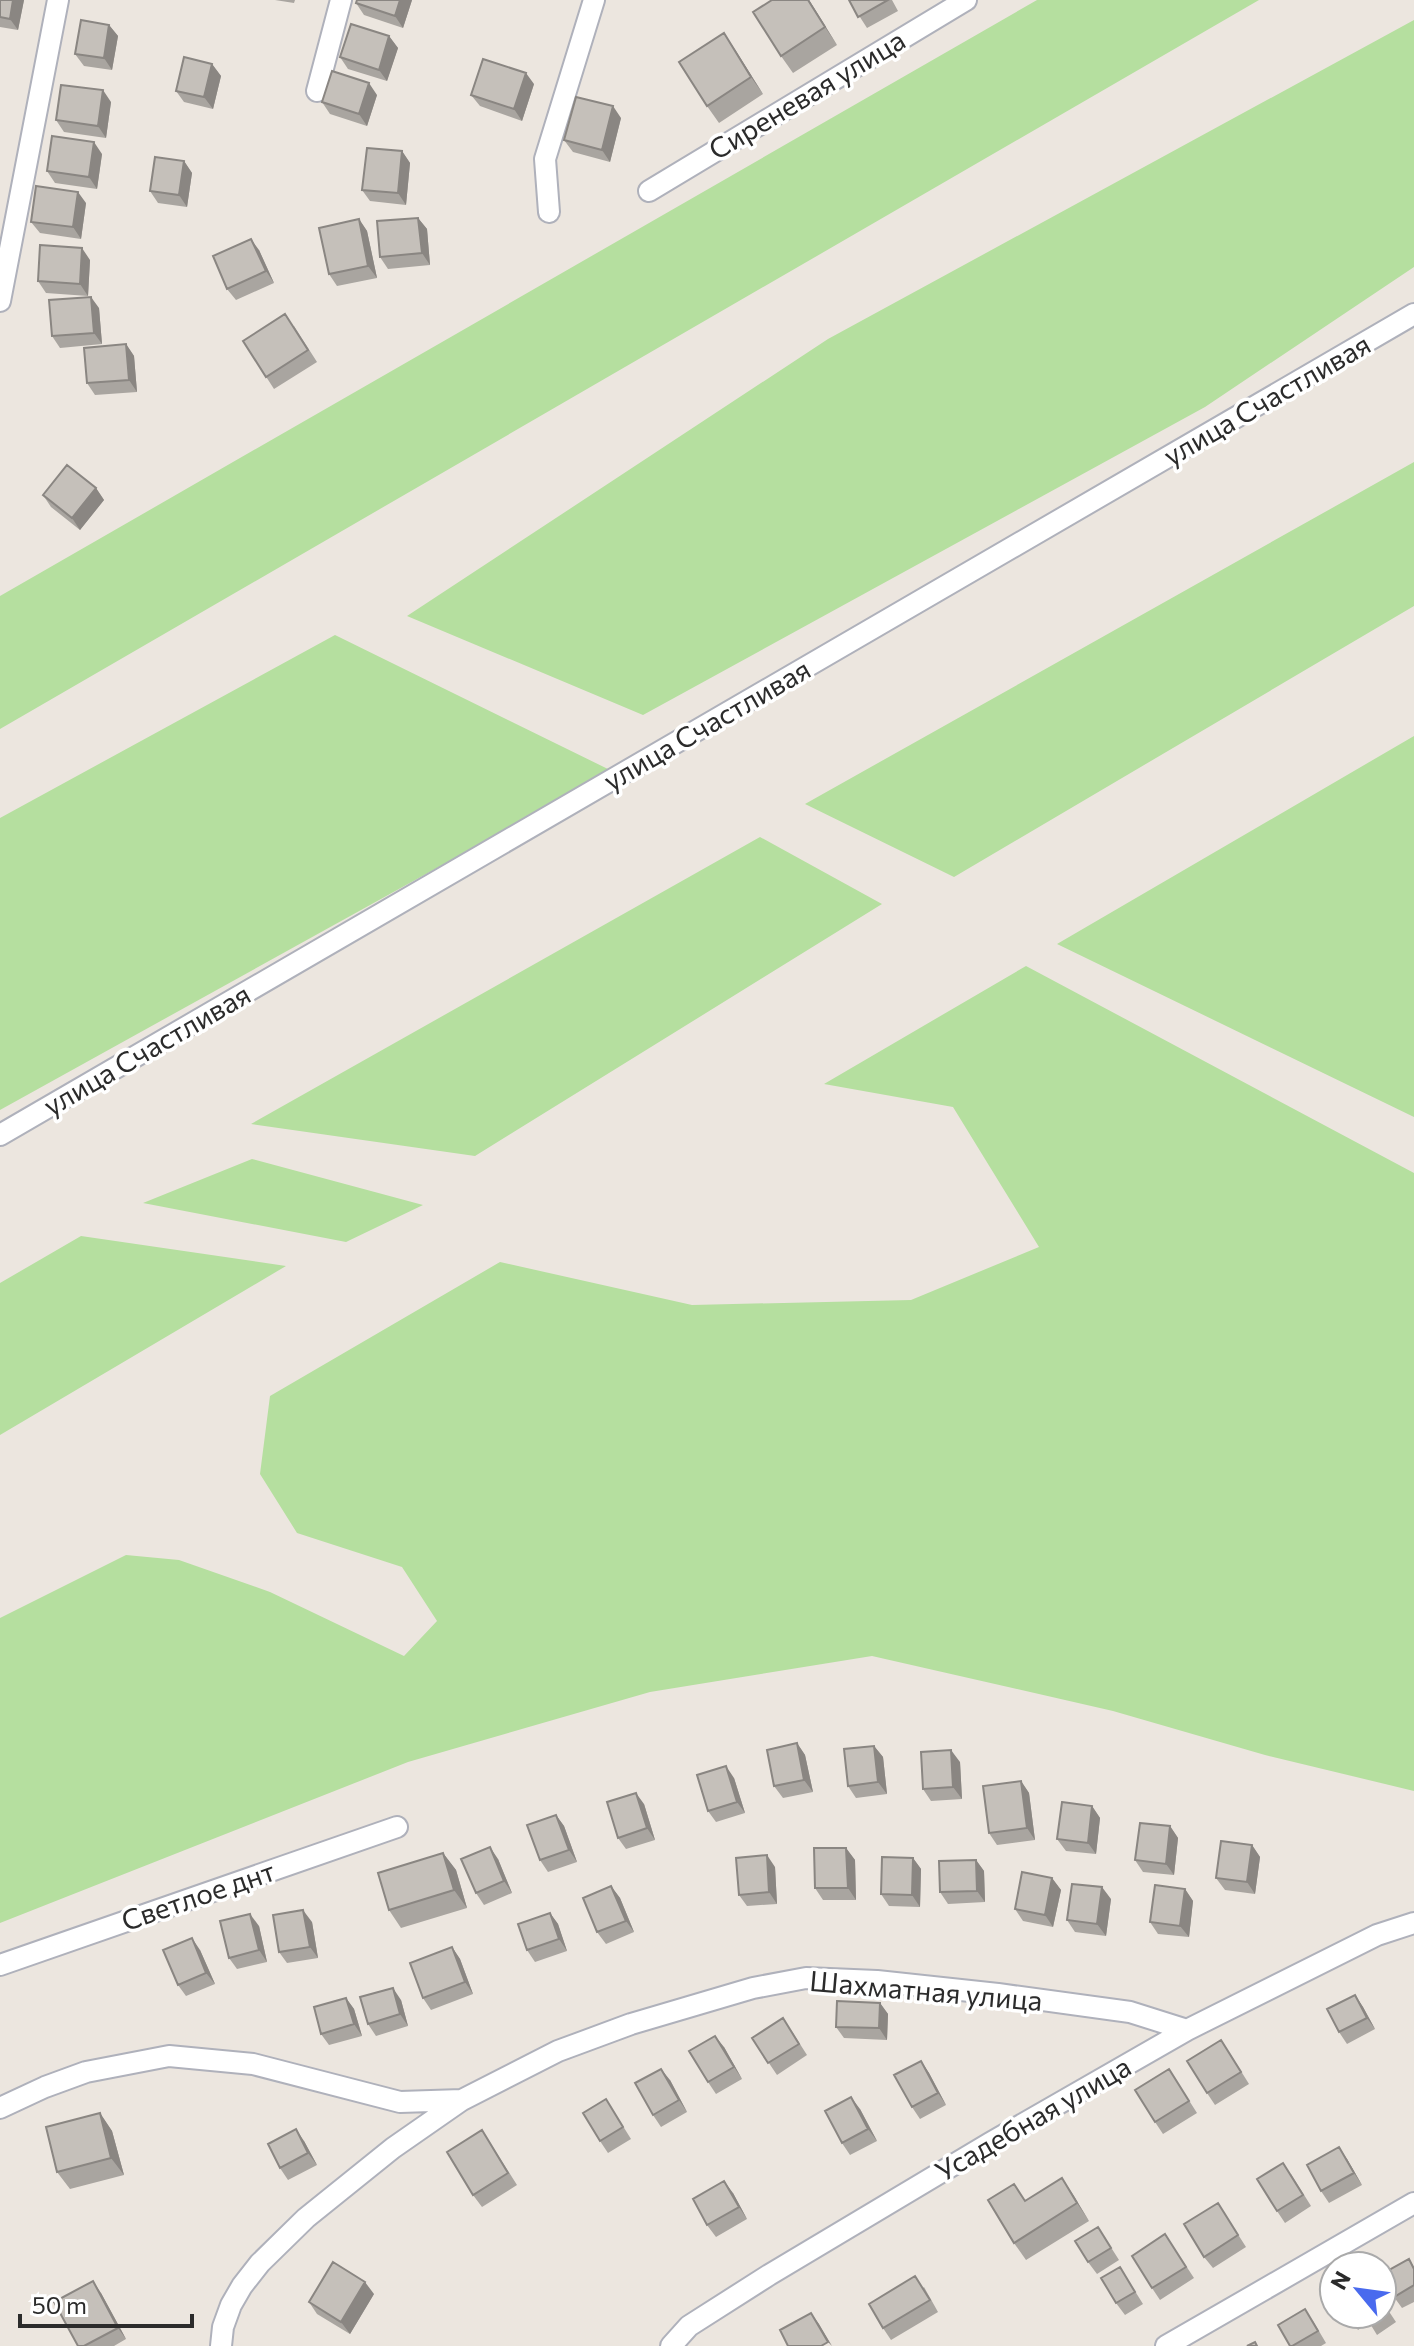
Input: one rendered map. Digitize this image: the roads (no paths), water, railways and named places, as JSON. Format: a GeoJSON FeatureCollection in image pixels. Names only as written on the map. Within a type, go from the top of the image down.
{"type":"FeatureCollection","features":[{"type":"Feature","properties":{"kind":"street"},"geometry":{"type":"LineString","coordinates":[[0,301],[58,0]]}},
{"type":"Feature","properties":{"kind":"street"},"geometry":{"type":"LineString","coordinates":[[317,91],[341,0]]}},
{"type":"Feature","properties":{"kind":"street"},"geometry":{"type":"LineString","coordinates":[[549,212],[545,159],[594,0]]}},
{"type":"Feature","properties":{"kind":"street","name":"Сиреневая улица"},"geometry":{"type":"LineString","coordinates":[[649,191],[966,0]]}},
{"type":"Feature","properties":{"kind":"street","name":"улица Счастливая"},"geometry":{"type":"LineString","coordinates":[[0,1135],[1414,314]]}},
{"type":"Feature","properties":{"kind":"street","name":"Светлое днт"},"geometry":{"type":"LineString","coordinates":[[0,1965],[397,1827]]}},
{"type":"Feature","properties":{"kind":"street","name":"Усадебная улица"},"geometry":{"type":"LineString","coordinates":[[671,2346],[689,2326],[769,2275],[1187,2030],[1377,1935],[1414,1923]]}},
{"type":"Feature","properties":{"kind":"street","name":"Шахматная улица"},"geometry":{"type":"LineString","coordinates":[[221,2346],[223,2327],[231,2305],[260,2263],[306,2218],[393,2148],[462,2100],[558,2051],[631,2024],[753,1988],[806,1978],[877,1981],[1028,1998],[1130,2012],[1187,2030]]}},
{"type":"Feature","properties":{"kind":"street"},"geometry":{"type":"LineString","coordinates":[[0,2108],[86,2072],[169,2056],[253,2064],[400,2102],[462,2100]]}},
{"type":"Feature","properties":{"kind":"street"},"geometry":{"type":"LineString","coordinates":[[1166,2346],[1414,2203]]}}]}
